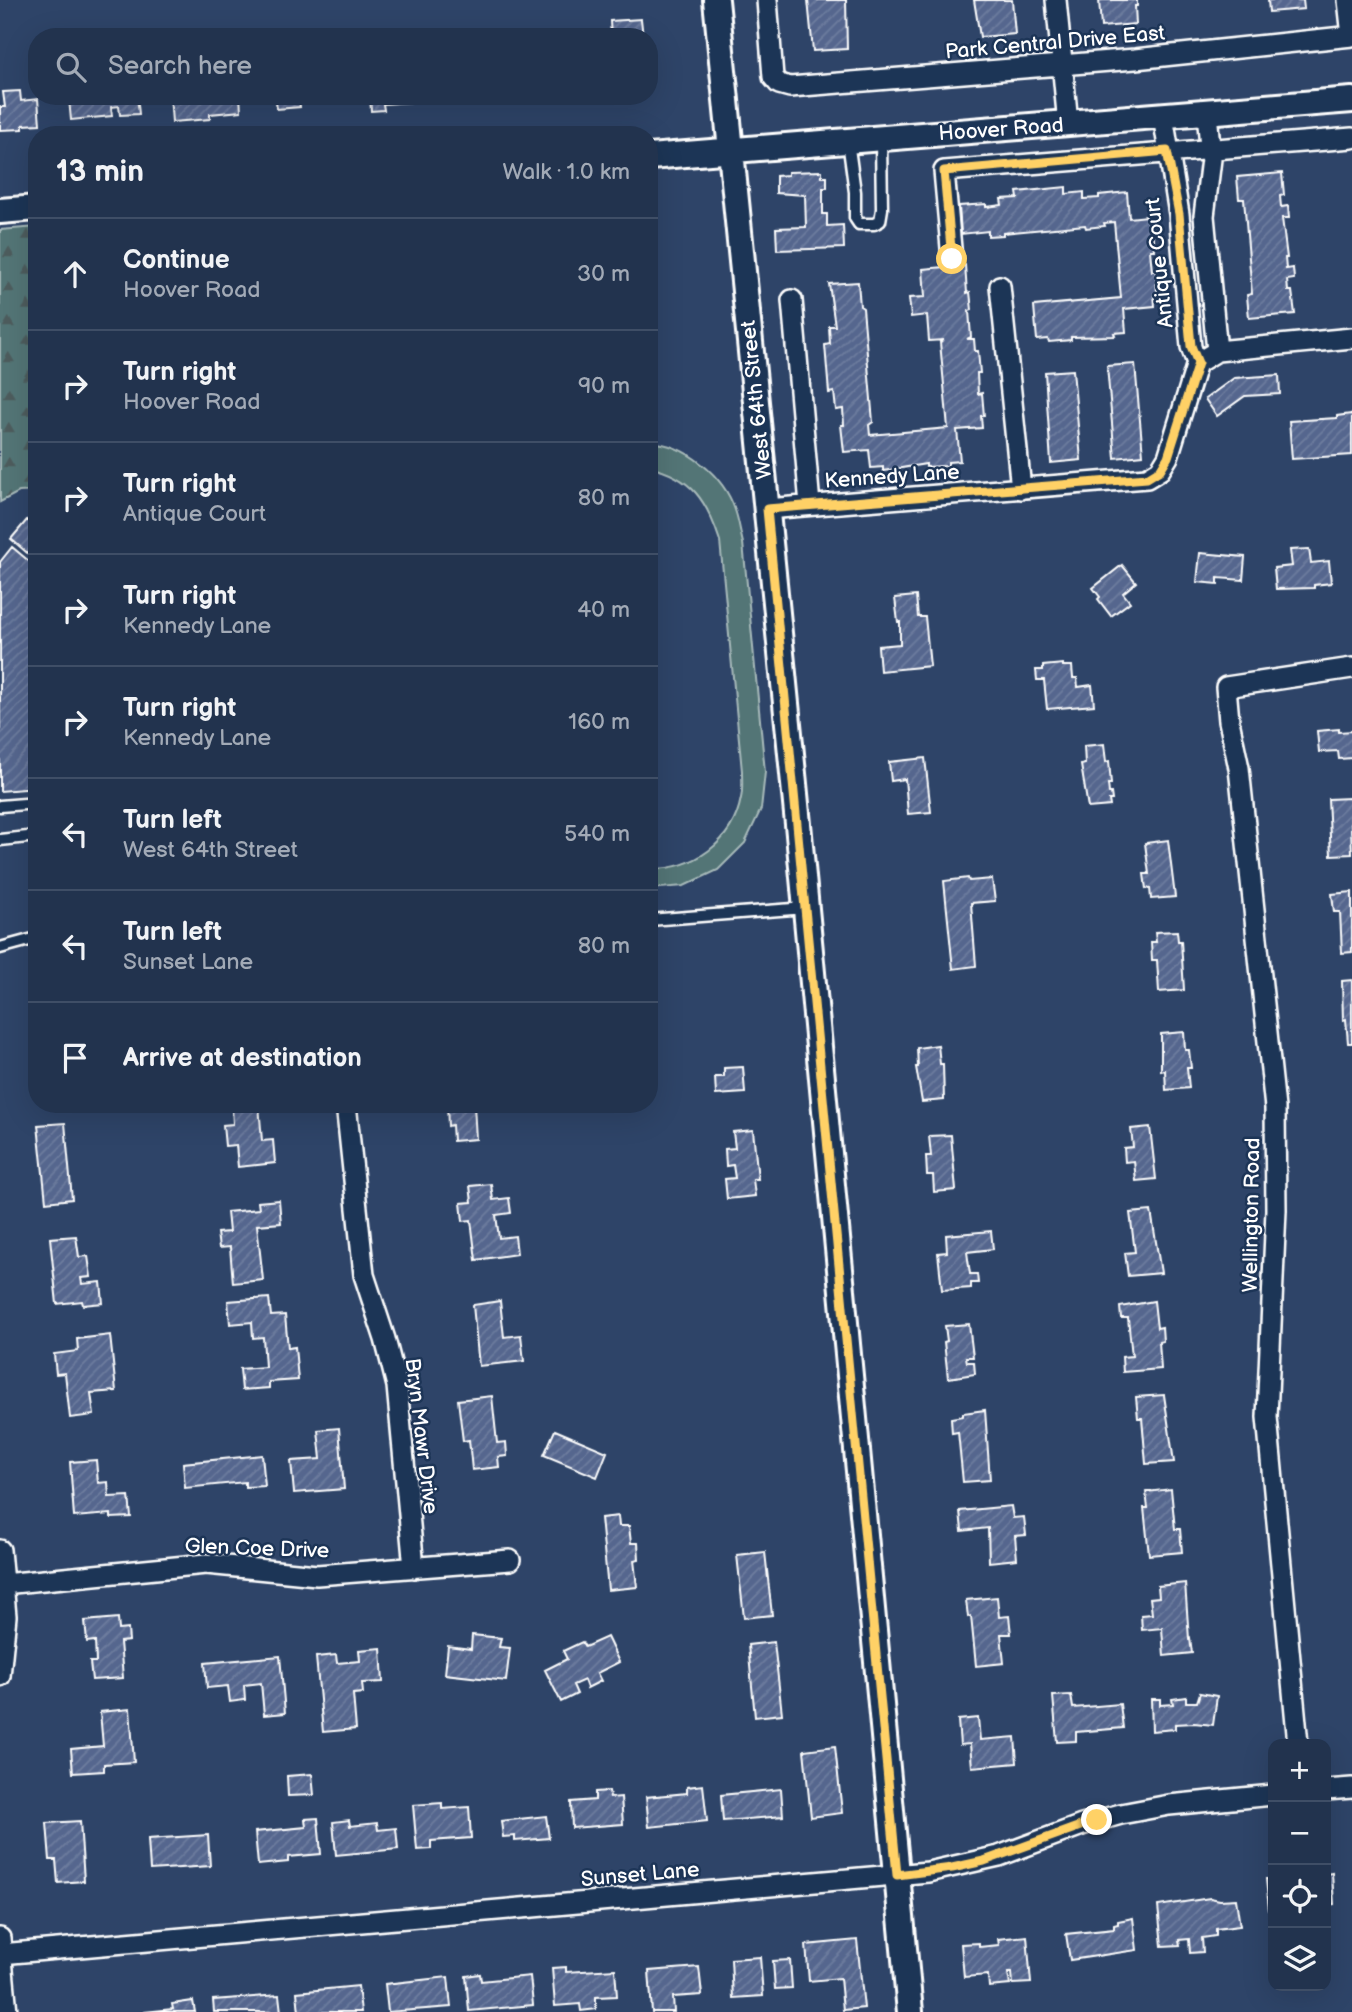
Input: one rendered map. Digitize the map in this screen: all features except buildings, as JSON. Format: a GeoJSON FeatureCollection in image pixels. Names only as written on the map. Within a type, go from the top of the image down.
{"type":"FeatureCollection","features":[{"type":"Feature","properties":{"kind":"street","name":"West 64th Street"},"geometry":{"type":"LineString","coordinates":[[716,0],[806,908],[910,2012]]}},
{"type":"Feature","properties":{"kind":"street","name":"Park Central Drive East"},"geometry":{"type":"LineString","coordinates":[[767,0],[773,77],[779,84],[790,87],[1062,65],[1352,36]]}},
{"type":"Feature","properties":{"kind":"street"},"geometry":{"type":"LineString","coordinates":[[1056,0],[1068,124]]}},
{"type":"Feature","properties":{"kind":"street"},"geometry":{"type":"LineString","coordinates":[[1348,0],[1352,36]]}},
{"type":"Feature","properties":{"kind":"street","name":"Hoover Road"},"geometry":{"type":"LineString","coordinates":[[658,156],[1352,100]]}},
{"type":"Feature","properties":{"kind":"street"},"geometry":{"type":"LineString","coordinates":[[1207,112],[1210,149],[1204,216],[1217,351]]}},
{"type":"Feature","properties":{"kind":"street","name":"Antique Court"},"geometry":{"type":"LineString","coordinates":[[1163,116],[1179,214],[1191,346],[1198,363]]}},
{"type":"Feature","properties":{"kind":"street","name":"Hoover Road"},"geometry":{"type":"LineString","coordinates":[[952,259],[944,171],[1352,138]]}},
{"type":"Feature","properties":{"kind":"street"},"geometry":{"type":"LineString","coordinates":[[0,211],[28,209]]}},
{"type":"Feature","properties":{"kind":"street"},"geometry":{"type":"LineString","coordinates":[[1000,286],[1021,489]]}},
{"type":"Feature","properties":{"kind":"street","name":"West 64th Street"},"geometry":{"type":"LineString","coordinates":[[792,300],[810,505]]}},
{"type":"Feature","properties":{"kind":"street"},"geometry":{"type":"LineString","coordinates":[[1198,363],[1217,351],[1352,338]]}},
{"type":"Feature","properties":{"kind":"street","name":"Kennedy Lane"},"geometry":{"type":"LineString","coordinates":[[767,509],[1147,478],[1160,470],[1168,457],[1198,363]]}},
{"type":"Feature","properties":{"kind":"street","name":"Wellington Road"},"geometry":{"type":"LineString","coordinates":[[1298,1739],[1267,1417],[1276,1210],[1275,1108],[1239,768],[1229,721],[1226,687],[1352,668]]}},
{"type":"Feature","properties":{"kind":"street","name":"Bryn Mawr Drive"},"geometry":{"type":"LineString","coordinates":[[347,1113],[363,1275],[385,1339],[397,1386],[414,1567]]}},
{"type":"Feature","properties":{"kind":"street"},"geometry":{"type":"LineString","coordinates":[[0,1550],[6,1616],[0,1676]]}},
{"type":"Feature","properties":{"kind":"street","name":"Glen Coe Drive"},"geometry":{"type":"LineString","coordinates":[[3,1584],[206,1564],[317,1575],[510,1560]]}},
{"type":"Feature","properties":{"kind":"street"},"geometry":{"type":"LineString","coordinates":[[1331,1790],[1352,1788]]}},
{"type":"Feature","properties":{"kind":"street","name":"Sunset Lane"},"geometry":{"type":"LineString","coordinates":[[1,1946],[940,1870],[984,1861],[1082,1825],[1121,1814],[1168,1805],[1268,1795]]}},
{"type":"Feature","properties":{"kind":"street"},"geometry":{"type":"LineString","coordinates":[[1,1946],[7,2012]]}},
{"type":"Feature","properties":{"kind":"lane"},"geometry":{"type":"LineString","coordinates":[[848,141],[855,192],[855,218],[859,224],[874,224],[880,221],[883,209],[881,138]]}},
{"type":"Feature","properties":{"kind":"lane"},"geometry":{"type":"LineString","coordinates":[[0,806],[28,804]]}},
{"type":"Feature","properties":{"kind":"lane"},"geometry":{"type":"LineString","coordinates":[[0,839],[28,837]]}},
{"type":"Feature","properties":{"kind":"lane"},"geometry":{"type":"LineString","coordinates":[[658,919],[806,908]]}},
{"type":"Feature","properties":{"kind":"lane"},"geometry":{"type":"LineString","coordinates":[[0,948],[28,940]]}},
{"type":"Feature","properties":{"kind":"green space"},"geometry":{"type":"Polygon","coordinates":[[[28,228],[28,492],[19,492],[0,502],[0,230],[28,228]]]}},
{"type":"Feature","properties":{"kind":"green space"},"geometry":{"type":"Polygon","coordinates":[[[658,443],[690,455],[702,464],[722,485],[735,510],[743,543],[765,772],[761,809],[745,843],[718,870],[684,886],[658,888],[658,868],[681,865],[695,859],[720,841],[737,814],[742,795],[720,541],[709,514],[696,493],[687,484],[658,469],[658,443]]]}},
{"type":"Feature","properties":{"kind":"route"},"geometry":{"type":"LineString","coordinates":[[952,259],[944,171],[1167,151],[1179,214],[1191,346],[1198,363],[1168,457],[1160,470],[1147,478],[767,509],[897,1875],[984,1861],[1097,1820]]}}]}
